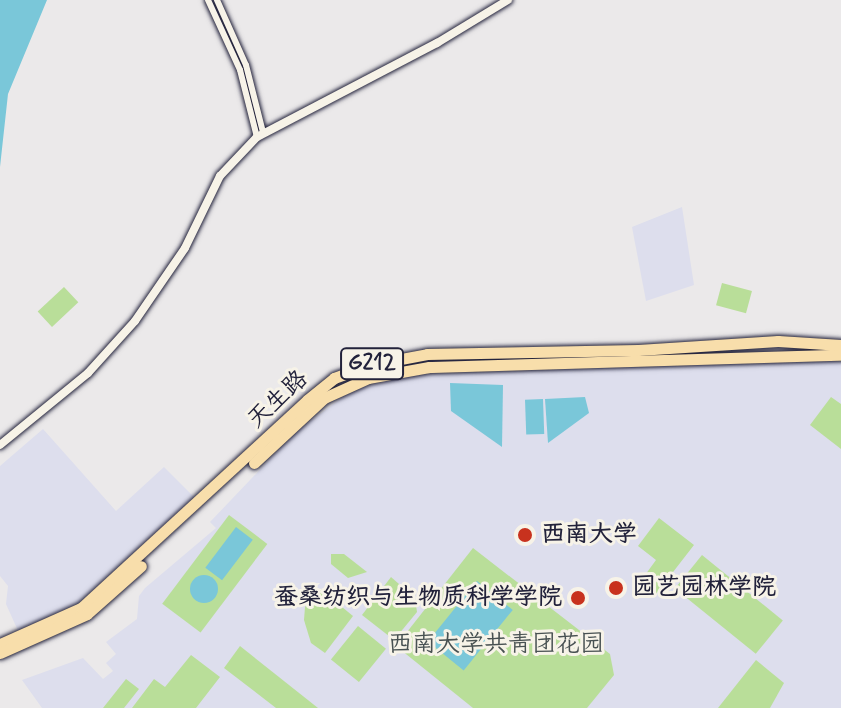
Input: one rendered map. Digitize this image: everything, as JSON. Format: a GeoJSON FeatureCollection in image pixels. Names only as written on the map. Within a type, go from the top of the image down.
{"type":"FeatureCollection","features":[{"type":"Feature","properties":{"kind":"highway","name":"天生路"},"geometry":{"type":"LineString","coordinates":[[0,644],[81,608],[307,400],[334,378],[369,365],[427,354],[638,350],[778,341],[841,345]]}},
{"type":"Feature","properties":{"kind":"highway","name":"天生路"},"geometry":{"type":"LineString","coordinates":[[0,653],[87,614],[324,398],[368,378],[429,367],[841,355]]}},
{"type":"Feature","properties":{"kind":"street"},"geometry":{"type":"LineString","coordinates":[[208,0],[240,70],[260,134]]}},
{"type":"Feature","properties":{"kind":"street"},"geometry":{"type":"LineString","coordinates":[[217,0],[246,65],[260,134]]}},
{"type":"Feature","properties":{"kind":"street"},"geometry":{"type":"LineString","coordinates":[[0,445],[88,373],[135,321],[185,248],[220,176],[260,134],[437,43],[508,0]]}},
{"type":"Feature","properties":{"kind":"shaded area"},"geometry":{"type":"Polygon","coordinates":[[[682,207],[694,285],[646,301],[632,227],[682,207]]]}},
{"type":"Feature","properties":{"kind":"shaded area","name":"西南大学"},"geometry":{"type":"Polygon","coordinates":[[[803,360],[841,362],[841,708],[42,708],[22,680],[83,658],[103,679],[113,671],[106,663],[116,654],[106,642],[137,619],[139,596],[145,588],[216,528],[210,522],[295,433],[352,390],[414,375],[803,360]]]}},
{"type":"Feature","properties":{"kind":"shaded area"},"geometry":{"type":"Polygon","coordinates":[[[43,429],[116,511],[164,467],[195,498],[77,605],[19,633],[6,604],[8,586],[0,576],[0,466],[43,429]]]}},
{"type":"Feature","properties":{"kind":"green space"},"geometry":{"type":"Polygon","coordinates":[[[722,283],[752,291],[746,313],[716,305],[722,283]]]}},
{"type":"Feature","properties":{"kind":"green space"},"geometry":{"type":"Polygon","coordinates":[[[64,287],[78,302],[52,327],[38,312],[64,287]]]}},
{"type":"Feature","properties":{"kind":"green space"},"geometry":{"type":"Polygon","coordinates":[[[831,397],[841,404],[841,449],[810,425],[831,397]]]}},
{"type":"Feature","properties":{"kind":"green space"},"geometry":{"type":"Polygon","coordinates":[[[229,515],[267,544],[201,633],[162,604],[229,515]]]}},
{"type":"Feature","properties":{"kind":"green space"},"geometry":{"type":"Polygon","coordinates":[[[659,518],[694,545],[656,594],[640,582],[656,560],[638,546],[659,518]]]}},
{"type":"Feature","properties":{"kind":"green space","name":"西南大学共青团花园"},"geometry":{"type":"Polygon","coordinates":[[[473,548],[610,654],[614,675],[587,708],[473,708],[396,646],[473,548]]]}},
{"type":"Feature","properties":{"kind":"green space"},"geometry":{"type":"Polygon","coordinates":[[[331,554],[344,554],[367,572],[348,578],[331,564],[331,554]]]}},
{"type":"Feature","properties":{"kind":"green space"},"geometry":{"type":"Polygon","coordinates":[[[702,555],[783,620],[756,654],[675,588],[702,555]]]}},
{"type":"Feature","properties":{"kind":"green space"},"geometry":{"type":"Polygon","coordinates":[[[391,577],[415,598],[417,612],[394,640],[362,615],[391,577]]]}},
{"type":"Feature","properties":{"kind":"green space"},"geometry":{"type":"Polygon","coordinates":[[[320,589],[353,616],[325,653],[311,643],[304,620],[305,607],[320,589]]]}},
{"type":"Feature","properties":{"kind":"green space"},"geometry":{"type":"Polygon","coordinates":[[[358,626],[386,649],[359,682],[331,659],[358,626]]]}},
{"type":"Feature","properties":{"kind":"green space"},"geometry":{"type":"Polygon","coordinates":[[[240,646],[318,708],[276,708],[224,668],[240,646]]]}},
{"type":"Feature","properties":{"kind":"green space"},"geometry":{"type":"Polygon","coordinates":[[[191,655],[220,677],[196,708],[132,708],[154,679],[165,687],[191,655]]]}},
{"type":"Feature","properties":{"kind":"green space"},"geometry":{"type":"Polygon","coordinates":[[[756,660],[784,683],[770,708],[718,708],[756,660]]]}},
{"type":"Feature","properties":{"kind":"green space"},"geometry":{"type":"Polygon","coordinates":[[[126,679],[139,689],[124,708],[103,708],[126,679]]]}},
{"type":"Feature","properties":{"kind":"water"},"geometry":{"type":"Polygon","coordinates":[[[0,0],[47,0],[8,94],[0,167],[0,0]]]}},
{"type":"Feature","properties":{"kind":"water"},"geometry":{"type":"Polygon","coordinates":[[[450,383],[503,385],[502,447],[451,411],[450,383]]]}},
{"type":"Feature","properties":{"kind":"water"},"geometry":{"type":"Polygon","coordinates":[[[585,397],[589,413],[548,443],[545,399],[585,397]]]}},
{"type":"Feature","properties":{"kind":"water"},"geometry":{"type":"Polygon","coordinates":[[[543,399],[544,434],[526,435],[525,400],[543,399]]]}},
{"type":"Feature","properties":{"kind":"water"},"geometry":{"type":"Polygon","coordinates":[[[236,527],[253,540],[222,580],[205,568],[236,527]]]}},
{"type":"Feature","properties":{"kind":"water"},"geometry":{"type":"Polygon","coordinates":[[[204,575],[214,579],[218,589],[214,599],[204,603],[194,599],[190,589],[194,579],[204,575]]]}},
{"type":"Feature","properties":{"kind":"water"},"geometry":{"type":"Polygon","coordinates":[[[477,581],[513,610],[464,671],[428,642],[477,581]]]}},
{"type":"Feature","properties":{"kind":"place","name":"西南大学"},"geometry":{"type":"Point","coordinates":[525,535]}},
{"type":"Feature","properties":{"kind":"place","name":"园艺园林学院"},"geometry":{"type":"Point","coordinates":[616,588]}},
{"type":"Feature","properties":{"kind":"place","name":"蚕桑纺织与生物质科学学院"},"geometry":{"type":"Point","coordinates":[578,598]}}]}
